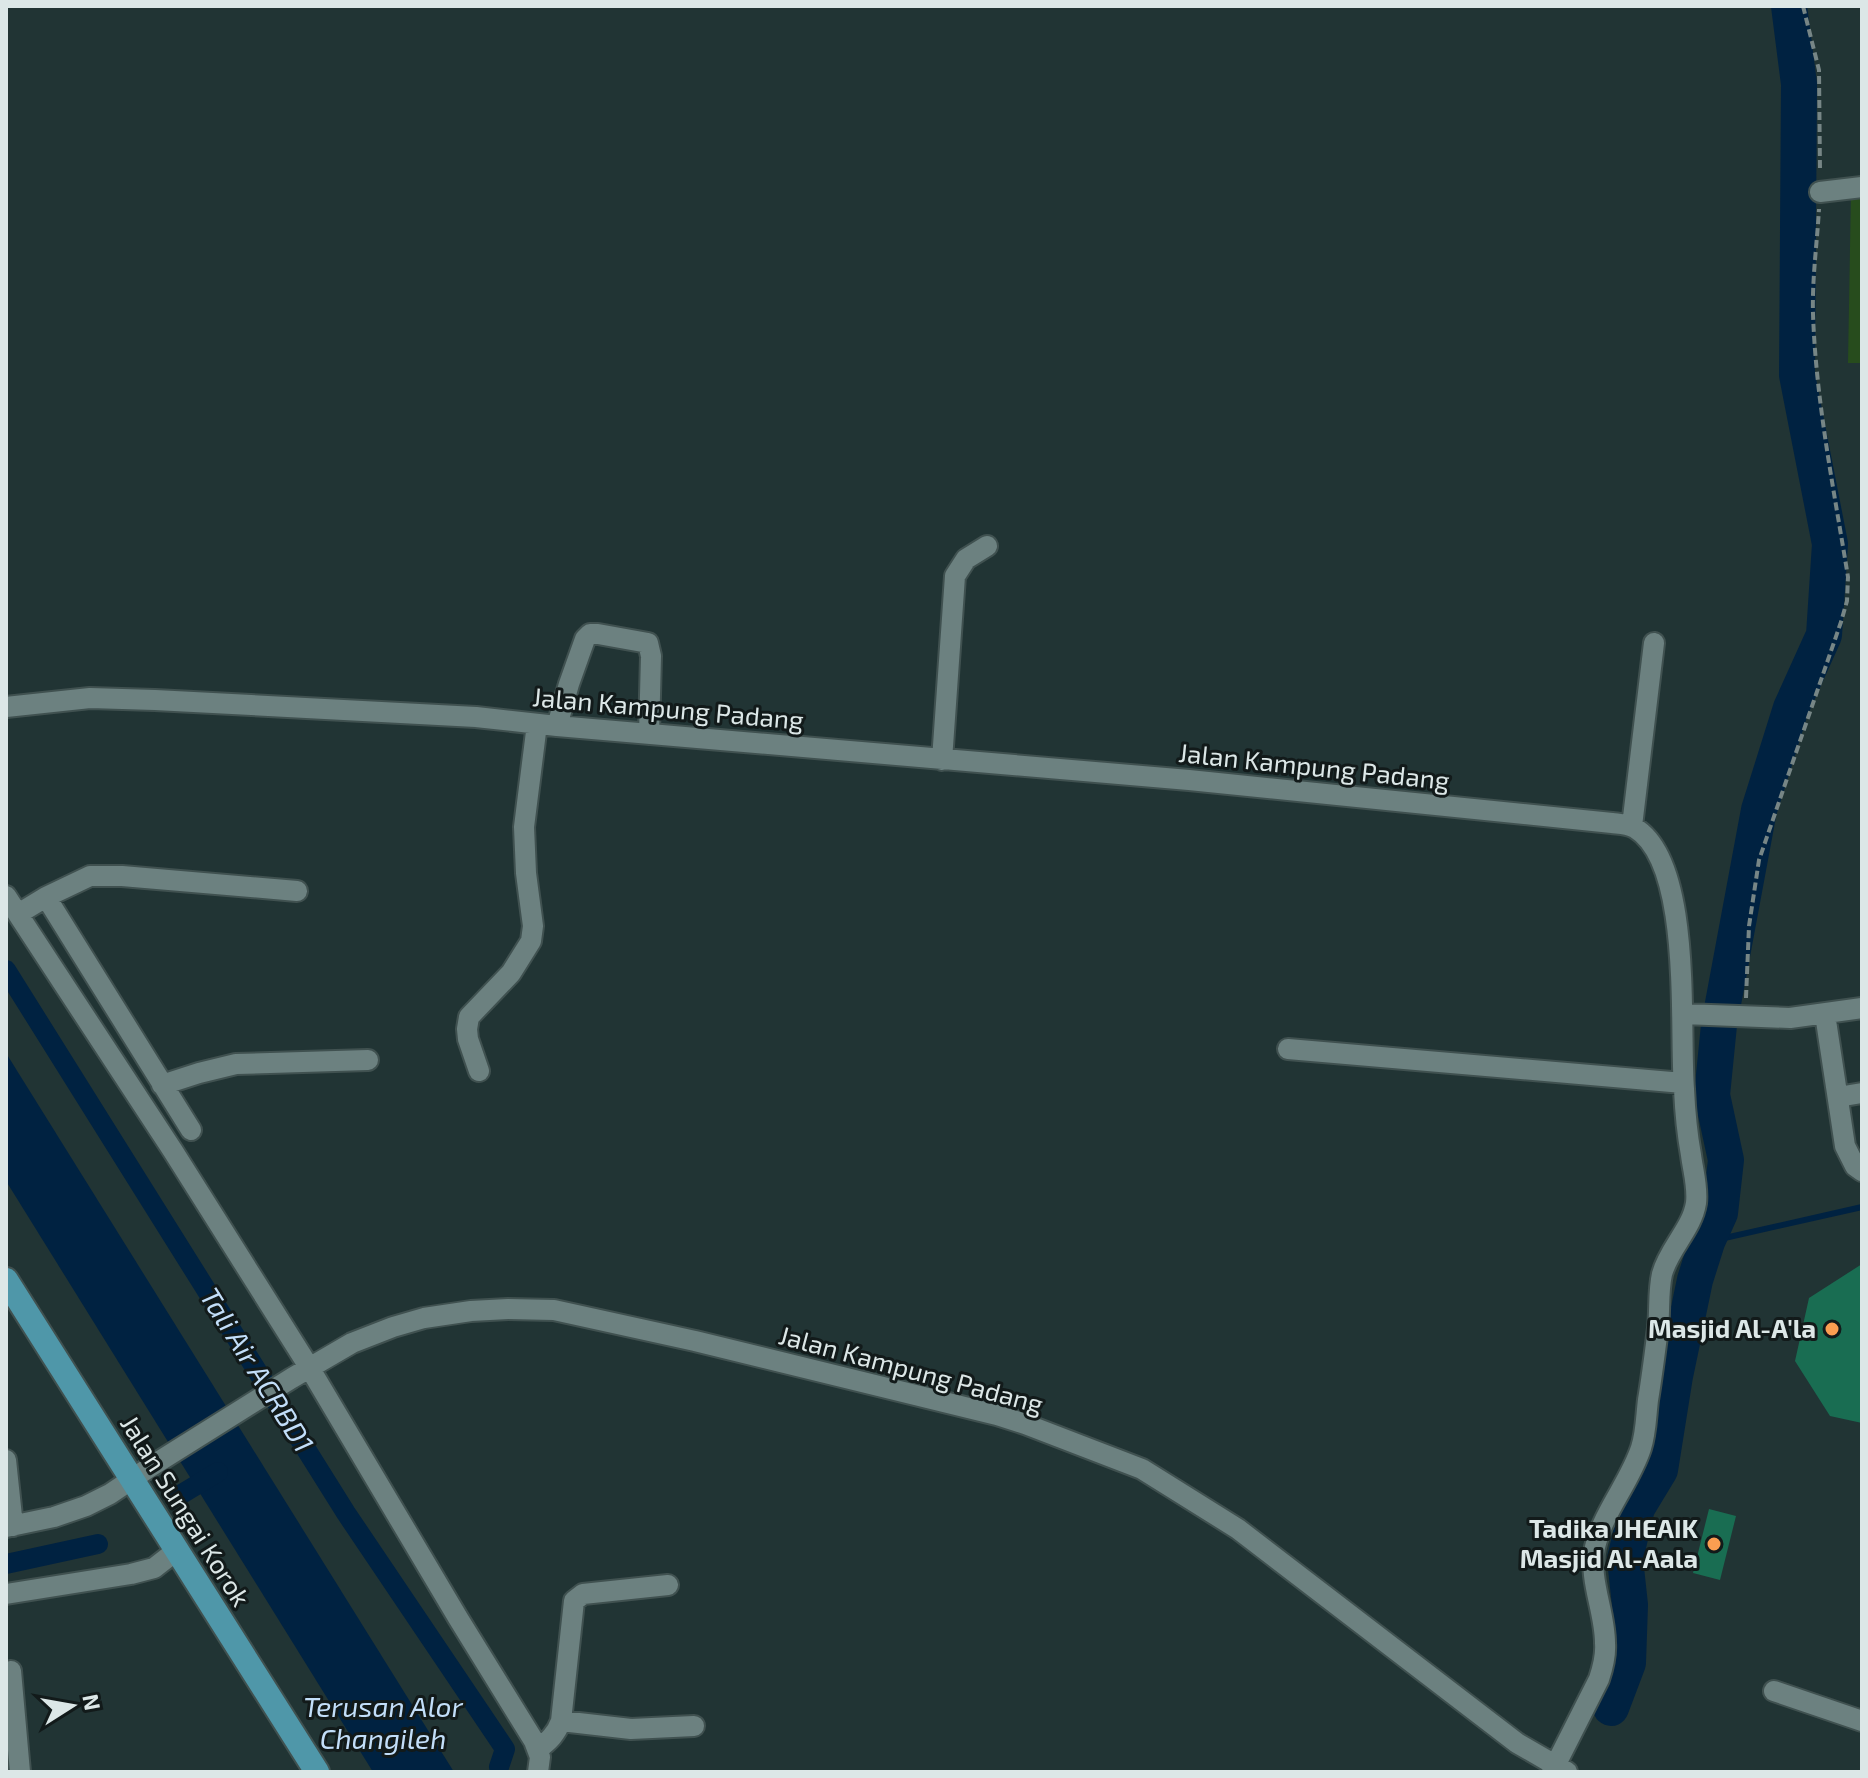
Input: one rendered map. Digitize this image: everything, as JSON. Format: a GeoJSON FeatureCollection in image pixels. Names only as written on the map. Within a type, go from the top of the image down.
{"type":"FeatureCollection","features":[{"type":"Feature","properties":{"kind":"main road","name":"Jalan Sungai Korok"},"geometry":{"type":"LineString","coordinates":[[6,1280],[141,1473],[177,1550],[317,1772]]}},
{"type":"Feature","properties":{"kind":"street"},"geometry":{"type":"LineString","coordinates":[[1820,192],[1862,187]]}},
{"type":"Feature","properties":{"kind":"street"},"geometry":{"type":"LineString","coordinates":[[942,760],[955,576],[966,559],[987,546]]}},
{"type":"Feature","properties":{"kind":"street"},"geometry":{"type":"LineString","coordinates":[[479,1071],[468,1039],[469,1017],[511,973],[531,941],[533,926],[524,827],[547,725],[590,634],[648,643],[651,656],[649,734]]}},
{"type":"Feature","properties":{"kind":"street"},"geometry":{"type":"LineString","coordinates":[[1632,826],[1654,643]]}},
{"type":"Feature","properties":{"kind":"street","name":"Jalan Kampung Padang"},"geometry":{"type":"LineString","coordinates":[[6,707],[90,698],[476,717],[1189,780],[1632,826],[1651,842],[1660,858],[1673,899],[1690,1014],[1683,1083],[1696,1184],[1694,1211],[1663,1272],[1641,1447],[1599,1532],[1595,1548],[1593,1563],[1606,1641],[1604,1662],[1558,1770],[1517,1743],[1238,1529],[1142,1469],[1025,1424],[920,1395],[554,1310],[496,1310],[424,1318],[352,1343],[110,1494],[54,1517],[10,1527]]}},
{"type":"Feature","properties":{"kind":"street"},"geometry":{"type":"LineString","coordinates":[[18,914],[90,876],[297,891]]}},
{"type":"Feature","properties":{"kind":"street"},"geometry":{"type":"LineString","coordinates":[[6,896],[173,1151],[301,1372],[538,1749],[538,1772]]}},
{"type":"Feature","properties":{"kind":"street"},"geometry":{"type":"LineString","coordinates":[[46,897],[191,1130]]}},
{"type":"Feature","properties":{"kind":"street"},"geometry":{"type":"LineString","coordinates":[[1690,1014],[1790,1018],[1862,1008]]}},
{"type":"Feature","properties":{"kind":"street"},"geometry":{"type":"LineString","coordinates":[[1825,1014],[1845,1146],[1855,1166],[1862,1171]]}},
{"type":"Feature","properties":{"kind":"street"},"geometry":{"type":"LineString","coordinates":[[1288,1049],[1683,1083]]}},
{"type":"Feature","properties":{"kind":"street"},"geometry":{"type":"LineString","coordinates":[[162,1085],[236,1064],[368,1060]]}},
{"type":"Feature","properties":{"kind":"street"},"geometry":{"type":"LineString","coordinates":[[1838,1097],[1862,1093]]}},
{"type":"Feature","properties":{"kind":"street"},"geometry":{"type":"LineString","coordinates":[[6,1460],[10,1527]]}},
{"type":"Feature","properties":{"kind":"street"},"geometry":{"type":"LineString","coordinates":[[6,1594],[131,1574],[154,1568],[177,1550]]}},
{"type":"Feature","properties":{"kind":"street"},"geometry":{"type":"LineString","coordinates":[[538,1749],[550,1740],[561,1721],[574,1601],[583,1594],[668,1585]]}},
{"type":"Feature","properties":{"kind":"street"},"geometry":{"type":"LineString","coordinates":[[11,1671],[20,1772]]}},
{"type":"Feature","properties":{"kind":"street"},"geometry":{"type":"LineString","coordinates":[[1774,1691],[1862,1721]]}},
{"type":"Feature","properties":{"kind":"street"},"geometry":{"type":"LineString","coordinates":[[561,1721],[631,1729],[694,1726]]}},
{"type":"Feature","properties":{"kind":"path"},"geometry":{"type":"LineString","coordinates":[[1741,1016],[1759,860],[1841,622],[1848,589],[1823,418],[1814,331],[1820,192],[1819,70],[1803,6]]}},
{"type":"Feature","properties":{"kind":"green space"},"geometry":{"type":"Polygon","coordinates":[[[1851,191],[1862,192],[1862,363],[1848,363],[1851,191]]]}},
{"type":"Feature","properties":{"kind":"water","name":"Terusan Alor Changileh"},"geometry":{"type":"Polygon","coordinates":[[[6,1053],[454,1772],[373,1772],[6,1181],[6,1053]]]}},
{"type":"Feature","properties":{"kind":"building","name":"Masjid Al-A'la"},"geometry":{"type":"Polygon","coordinates":[[[1862,1264],[1862,1423],[1830,1416],[1795,1361],[1809,1298],[1862,1264]]]}},
{"type":"Feature","properties":{"kind":"building","name":"Tadika JHEAIK Masjid Al-Aala"},"geometry":{"type":"Polygon","coordinates":[[[1709,1509],[1736,1516],[1720,1580],[1693,1573],[1709,1509]]]}},
{"type":"Feature","properties":{"kind":"waterway"},"geometry":{"type":"LineString","coordinates":[[1611,1708],[1628,1663],[1630,1605],[1625,1559],[1637,1508],[1660,1470],[1695,1280],[1720,1213],[1726,1160],[1712,1095],[1719,1025],[1759,810],[1791,708],[1824,635],[1830,544],[1797,375],[1799,84],[1789,6]]}},
{"type":"Feature","properties":{"kind":"waterway","name":"Tali Air ACRBD1"},"geometry":{"type":"LineString","coordinates":[[6,970],[346,1513],[505,1749],[499,1767]]}},
{"type":"Feature","properties":{"kind":"waterway"},"geometry":{"type":"LineString","coordinates":[[1707,1242],[1862,1207]]}},
{"type":"Feature","properties":{"kind":"waterway"},"geometry":{"type":"LineString","coordinates":[[180,1495],[218,1472]]}},
{"type":"Feature","properties":{"kind":"waterway"},"geometry":{"type":"LineString","coordinates":[[6,1564],[98,1544]]}},
{"type":"Feature","properties":{"kind":"place","name":"Masjid Al-A'la"},"geometry":{"type":"Point","coordinates":[1832,1329]}},
{"type":"Feature","properties":{"kind":"place","name":"Tadika JHEAIK Masjid Al-Aala"},"geometry":{"type":"Point","coordinates":[1714,1544]}}]}
